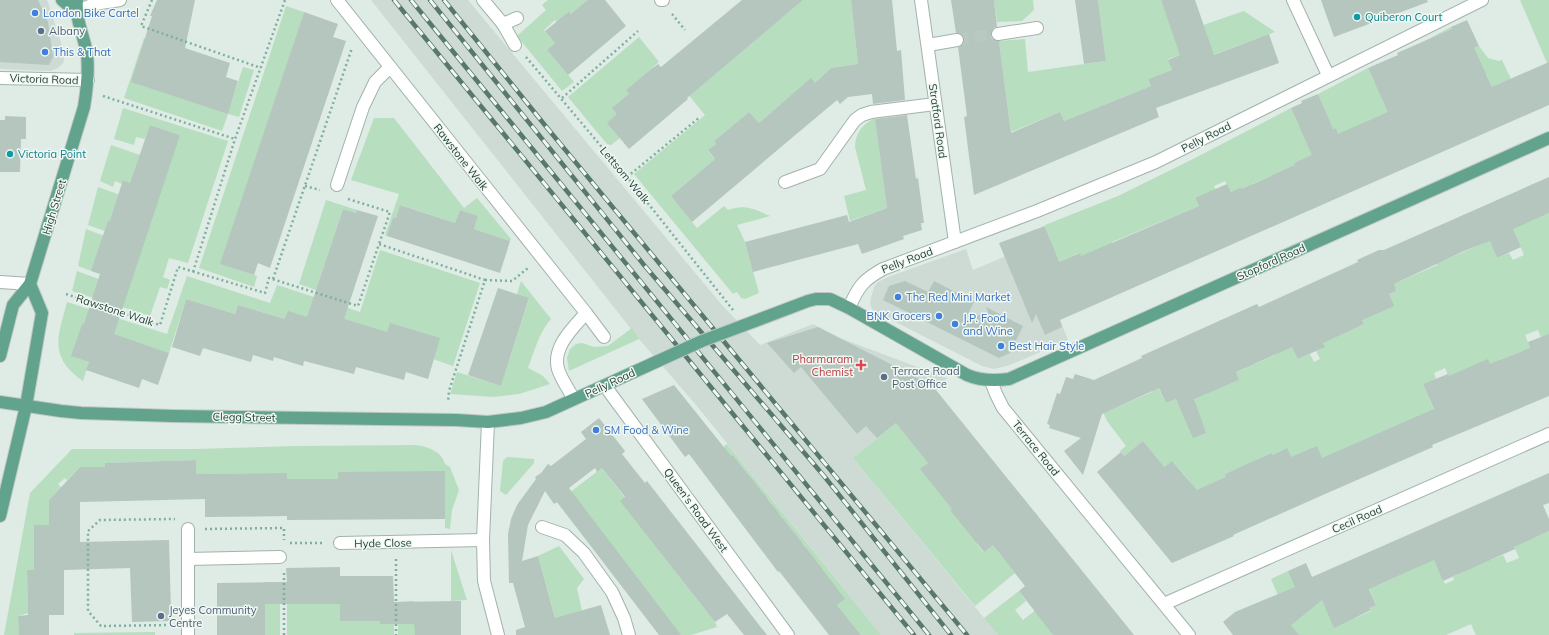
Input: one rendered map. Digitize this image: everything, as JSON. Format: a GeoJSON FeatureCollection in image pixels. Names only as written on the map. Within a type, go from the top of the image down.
{"type":"FeatureCollection","features":[{"type":"Feature","properties":{"kind":"main road"},"geometry":{"type":"LineString","coordinates":[[62,0],[76,6]]}},
{"type":"Feature","properties":{"kind":"main road","name":"High Street"},"geometry":{"type":"LineString","coordinates":[[0,356],[13,306],[30,284],[82,112],[87,85],[87,55],[76,6]]}},
{"type":"Feature","properties":{"kind":"main road","name":"Stopford Road"},"geometry":{"type":"LineString","coordinates":[[991,381],[1009,379],[1549,138]]}},
{"type":"Feature","properties":{"kind":"main road"},"geometry":{"type":"LineString","coordinates":[[0,516],[26,406],[42,313],[30,284]]}},
{"type":"Feature","properties":{"kind":"main road","name":"Pelly Road"},"geometry":{"type":"LineString","coordinates":[[488,422],[521,418],[546,412],[702,341],[808,301],[816,299],[830,299],[849,308]]}},
{"type":"Feature","properties":{"kind":"main road"},"geometry":{"type":"LineString","coordinates":[[849,308],[967,375],[975,379],[991,381]]}},
{"type":"Feature","properties":{"kind":"main road","name":"Clegg Street"},"geometry":{"type":"LineString","coordinates":[[0,402],[81,413],[158,416],[456,420],[488,422]]}},
{"type":"Feature","properties":{"kind":"street"},"geometry":{"type":"LineString","coordinates":[[76,6],[120,0]]}},
{"type":"Feature","properties":{"kind":"street","name":"Rawstone Walk"},"geometry":{"type":"LineString","coordinates":[[337,0],[604,337]]}},
{"type":"Feature","properties":{"kind":"street"},"geometry":{"type":"LineString","coordinates":[[483,0],[503,24],[515,45]]}},
{"type":"Feature","properties":{"kind":"street","name":"Stratford Road"},"geometry":{"type":"LineString","coordinates":[[921,0],[955,242]]}},
{"type":"Feature","properties":{"kind":"street"},"geometry":{"type":"LineString","coordinates":[[1293,0],[1328,75]]}},
{"type":"Feature","properties":{"kind":"street","name":"Pelly Road"},"geometry":{"type":"LineString","coordinates":[[849,308],[856,293],[867,278],[883,268],[1037,211],[1156,162],[1328,75],[1482,0]]}},
{"type":"Feature","properties":{"kind":"street"},"geometry":{"type":"LineString","coordinates":[[503,24],[517,18]]}},
{"type":"Feature","properties":{"kind":"street"},"geometry":{"type":"LineString","coordinates":[[998,34],[1037,28]]}},
{"type":"Feature","properties":{"kind":"street"},"geometry":{"type":"LineString","coordinates":[[928,45],[957,40]]}},
{"type":"Feature","properties":{"kind":"street"},"geometry":{"type":"LineString","coordinates":[[337,184],[363,107],[375,82],[390,67]]}},
{"type":"Feature","properties":{"kind":"street","name":"Victoria Road"},"geometry":{"type":"LineString","coordinates":[[0,78],[87,85]]}},
{"type":"Feature","properties":{"kind":"street"},"geometry":{"type":"LineString","coordinates":[[785,182],[820,169],[855,120],[862,115],[871,112],[935,104]]}},
{"type":"Feature","properties":{"kind":"street"},"geometry":{"type":"LineString","coordinates":[[0,282],[30,284]]}},
{"type":"Feature","properties":{"kind":"street"},"geometry":{"type":"LineString","coordinates":[[574,399],[558,368],[557,359],[560,347],[568,333],[586,313]]}},
{"type":"Feature","properties":{"kind":"street","name":"Terrace Road"},"geometry":{"type":"LineString","coordinates":[[991,381],[1003,408],[1189,635]]}},
{"type":"Feature","properties":{"kind":"street","name":"Queen's Road West"},"geometry":{"type":"LineString","coordinates":[[605,386],[788,635]]}},
{"type":"Feature","properties":{"kind":"street"},"geometry":{"type":"LineString","coordinates":[[488,422],[483,540],[484,581],[498,635]]}},
{"type":"Feature","properties":{"kind":"street","name":"Cecil Road"},"geometry":{"type":"LineString","coordinates":[[1164,604],[1549,434]]}},
{"type":"Feature","properties":{"kind":"street"},"geometry":{"type":"LineString","coordinates":[[188,524],[188,630]]}},
{"type":"Feature","properties":{"kind":"street"},"geometry":{"type":"LineString","coordinates":[[542,526],[565,535],[584,553],[612,592],[624,618],[629,635]]}},
{"type":"Feature","properties":{"kind":"street","name":"Hyde Close"},"geometry":{"type":"LineString","coordinates":[[340,543],[483,540]]}},
{"type":"Feature","properties":{"kind":"street"},"geometry":{"type":"LineString","coordinates":[[188,559],[280,557]]}},
{"type":"Feature","properties":{"kind":"path"},"geometry":{"type":"LineString","coordinates":[[152,0],[141,26],[261,68]]}},
{"type":"Feature","properties":{"kind":"path"},"geometry":{"type":"LineString","coordinates":[[193,272],[236,139],[285,0]]}},
{"type":"Feature","properties":{"kind":"path"},"geometry":{"type":"LineString","coordinates":[[562,98],[638,31]]}},
{"type":"Feature","properties":{"kind":"path","name":"Rawstone Walk"},"geometry":{"type":"LineString","coordinates":[[66,294],[160,325],[178,267],[265,294],[270,278],[273,279],[351,52],[352,44]]}},
{"type":"Feature","properties":{"kind":"path","name":"Lettsom Walk"},"geometry":{"type":"LineString","coordinates":[[515,45],[562,98],[732,308]]}},
{"type":"Feature","properties":{"kind":"path"},"geometry":{"type":"LineString","coordinates":[[87,85],[236,139]]}},
{"type":"Feature","properties":{"kind":"path"},"geometry":{"type":"LineString","coordinates":[[627,177],[700,117]]}},
{"type":"Feature","properties":{"kind":"path"},"geometry":{"type":"LineString","coordinates":[[305,186],[326,192]]}},
{"type":"Feature","properties":{"kind":"path"},"geometry":{"type":"LineString","coordinates":[[273,279],[358,306],[390,212],[347,198]]}},
{"type":"Feature","properties":{"kind":"path"},"geometry":{"type":"LineString","coordinates":[[379,244],[485,280],[512,281],[541,258]]}},
{"type":"Feature","properties":{"kind":"path"},"geometry":{"type":"LineString","coordinates":[[448,399],[449,391],[485,280]]}},
{"type":"Feature","properties":{"kind":"path"},"geometry":{"type":"LineString","coordinates":[[188,524],[100,520],[88,530],[88,611],[101,626],[188,630]]}},
{"type":"Feature","properties":{"kind":"path","name":"Hyde Close"},"geometry":{"type":"LineString","coordinates":[[188,524],[284,528],[284,543],[340,543]]}},
{"type":"Feature","properties":{"kind":"path"},"geometry":{"type":"LineString","coordinates":[[395,543],[396,635]]}},
{"type":"Feature","properties":{"kind":"path"},"geometry":{"type":"LineString","coordinates":[[284,570],[284,635]]}},
{"type":"Feature","properties":{"kind":"shaded area"},"geometry":{"type":"Polygon","coordinates":[[[0,0],[47,0],[65,55],[63,63],[58,68],[50,71],[0,69],[0,0]]]}},
{"type":"Feature","properties":{"kind":"shaded area"},"geometry":{"type":"Polygon","coordinates":[[[371,0],[468,0],[722,305],[760,345],[813,324],[840,338],[947,378],[936,390],[853,458],[998,635],[881,635],[697,406],[639,339],[371,0]]]}},
{"type":"Feature","properties":{"kind":"shaded area"},"geometry":{"type":"Polygon","coordinates":[[[966,249],[973,270],[1006,256],[1060,320],[1068,340],[1010,365],[994,369],[982,366],[874,311],[871,307],[870,302],[872,294],[874,287],[878,282],[966,249]]]}},
{"type":"Feature","properties":{"kind":"green space"},"geometry":{"type":"Polygon","coordinates":[[[548,0],[588,0],[579,23],[570,11],[564,16],[566,33],[555,20],[544,30],[555,43],[547,50],[574,82],[562,91],[517,36],[546,10],[542,5],[548,0]]]}},
{"type":"Feature","properties":{"kind":"green space"},"geometry":{"type":"Polygon","coordinates":[[[803,0],[851,0],[858,64],[831,68],[819,79],[837,100],[832,104],[811,79],[759,123],[749,112],[714,141],[716,144],[708,151],[715,159],[671,196],[697,228],[724,206],[728,210],[745,207],[770,216],[737,225],[745,242],[759,293],[745,299],[741,298],[737,292],[733,294],[634,174],[705,115],[665,66],[691,94],[803,0]]]}},
{"type":"Feature","properties":{"kind":"green space"},"geometry":{"type":"Polygon","coordinates":[[[994,0],[1033,0],[1034,10],[1022,21],[997,22],[994,0]]]}},
{"type":"Feature","properties":{"kind":"green space"},"geometry":{"type":"Polygon","coordinates":[[[1098,0],[1161,0],[1174,35],[1244,11],[1275,32],[1197,61],[1193,51],[1168,59],[1172,70],[1148,79],[1151,86],[1064,121],[1060,112],[1011,132],[999,41],[1025,39],[1028,72],[1106,61],[1098,0]]]}},
{"type":"Feature","properties":{"kind":"green space"},"geometry":{"type":"Polygon","coordinates":[[[1520,0],[1549,0],[1549,62],[1547,63],[1520,0]]]}},
{"type":"Feature","properties":{"kind":"green space"},"geometry":{"type":"Polygon","coordinates":[[[286,6],[304,12],[221,264],[257,276],[254,287],[199,268],[286,6]]]}},
{"type":"Feature","properties":{"kind":"green space"},"geometry":{"type":"Polygon","coordinates":[[[1451,27],[1462,53],[1479,46],[1488,58],[1499,61],[1502,60],[1511,79],[1498,85],[1500,92],[1495,94],[1487,75],[1463,85],[1471,104],[1463,108],[1449,78],[1439,82],[1443,91],[1431,96],[1442,121],[1432,126],[1442,150],[1420,102],[1391,115],[1401,140],[1394,143],[1383,119],[1372,124],[1370,120],[1358,126],[1370,154],[1362,158],[1352,134],[1341,139],[1335,128],[1323,133],[1338,169],[1335,170],[1325,149],[1313,155],[1322,176],[1314,179],[1304,159],[1294,163],[1298,173],[1286,178],[1290,188],[1286,190],[1278,173],[1252,184],[1260,203],[1250,208],[1241,187],[1231,192],[1225,181],[1214,186],[1228,218],[1219,223],[1205,194],[1195,198],[1199,206],[1112,242],[1115,251],[1105,256],[1110,267],[1090,276],[1079,253],[1057,263],[1067,286],[1058,290],[1048,268],[1038,272],[1031,256],[1041,251],[1033,231],[1035,229],[1042,245],[1051,241],[1045,225],[1118,196],[1291,108],[1299,126],[1326,114],[1318,94],[1368,68],[1375,84],[1388,79],[1390,83],[1407,76],[1409,80],[1433,70],[1421,43],[1451,27]]]}},
{"type":"Feature","properties":{"kind":"green space"},"geometry":{"type":"Polygon","coordinates":[[[639,37],[659,62],[653,67],[662,77],[635,83],[626,90],[634,100],[617,114],[620,138],[611,145],[607,144],[568,97],[639,37]]]}},
{"type":"Feature","properties":{"kind":"green space"},"geometry":{"type":"Polygon","coordinates":[[[144,38],[154,41],[228,113],[243,67],[254,70],[239,117],[228,114],[222,131],[124,98],[144,38]]]}},
{"type":"Feature","properties":{"kind":"green space"},"geometry":{"type":"Polygon","coordinates":[[[123,108],[228,141],[188,263],[169,258],[163,277],[170,280],[167,289],[160,287],[150,316],[72,291],[77,271],[99,279],[180,135],[150,125],[145,139],[136,137],[134,145],[114,139],[123,108]]]}},
{"type":"Feature","properties":{"kind":"green space"},"geometry":{"type":"Polygon","coordinates":[[[374,118],[394,118],[464,208],[477,198],[511,239],[510,241],[474,229],[478,216],[460,210],[455,223],[401,205],[396,218],[393,217],[390,225],[393,226],[390,237],[385,235],[399,194],[351,180],[374,118]]]}},
{"type":"Feature","properties":{"kind":"green space"},"geometry":{"type":"Polygon","coordinates":[[[875,118],[887,208],[850,221],[844,196],[866,190],[855,147],[856,137],[863,126],[875,118]]]}},
{"type":"Feature","properties":{"kind":"green space"},"geometry":{"type":"Polygon","coordinates":[[[111,145],[140,155],[130,183],[123,180],[122,184],[115,181],[113,187],[100,181],[111,145]]]}},
{"type":"Feature","properties":{"kind":"green space"},"geometry":{"type":"Polygon","coordinates":[[[98,187],[126,197],[117,223],[108,221],[105,231],[88,225],[98,187]]]}},
{"type":"Feature","properties":{"kind":"green space"},"geometry":{"type":"Polygon","coordinates":[[[326,200],[357,210],[356,213],[343,209],[316,290],[299,284],[326,200]]]}},
{"type":"Feature","properties":{"kind":"green space"},"geometry":{"type":"Polygon","coordinates":[[[1544,213],[1545,215],[1549,213],[1549,334],[1543,342],[1538,330],[1525,335],[1531,347],[1531,371],[1522,351],[1500,360],[1499,385],[1488,360],[1478,364],[1459,400],[1445,368],[1434,373],[1436,379],[1423,384],[1434,410],[1295,479],[1287,449],[1273,455],[1271,453],[1256,460],[1269,490],[1241,467],[1225,474],[1238,502],[1215,482],[1211,484],[1227,521],[1220,525],[1188,479],[1172,461],[1161,469],[1158,460],[1143,441],[1124,456],[1120,451],[1126,446],[1107,421],[1100,405],[1108,411],[1152,392],[1156,383],[1166,403],[1176,399],[1180,407],[1195,401],[1194,398],[1239,380],[1236,372],[1246,368],[1236,346],[1255,364],[1275,355],[1266,333],[1284,328],[1298,359],[1310,354],[1314,362],[1320,359],[1316,351],[1324,347],[1314,323],[1341,301],[1353,329],[1364,324],[1360,316],[1389,294],[1396,291],[1386,268],[1396,283],[1437,265],[1430,248],[1445,260],[1484,243],[1488,235],[1497,258],[1509,253],[1513,260],[1524,255],[1511,224],[1544,213]]]}},
{"type":"Feature","properties":{"kind":"green space"},"geometry":{"type":"Polygon","coordinates":[[[86,229],[112,239],[95,262],[91,271],[78,266],[86,229]]]}},
{"type":"Feature","properties":{"kind":"green space"},"geometry":{"type":"Polygon","coordinates":[[[380,250],[480,283],[453,366],[433,359],[387,332],[285,319],[238,305],[235,314],[186,299],[169,353],[82,324],[72,356],[89,362],[83,381],[64,363],[60,354],[58,345],[59,336],[67,302],[167,334],[187,276],[270,303],[277,285],[360,312],[380,250]]]}},
{"type":"Feature","properties":{"kind":"green space"},"geometry":{"type":"Polygon","coordinates":[[[521,281],[551,319],[540,336],[528,368],[543,376],[550,384],[519,394],[494,397],[450,394],[457,372],[501,386],[529,299],[517,294],[521,281]]]}},
{"type":"Feature","properties":{"kind":"green space"},"geometry":{"type":"Polygon","coordinates":[[[632,328],[639,339],[569,371],[567,358],[570,349],[576,344],[582,343],[594,347],[608,346],[632,328]]]}},
{"type":"Feature","properties":{"kind":"green space"},"geometry":{"type":"Polygon","coordinates":[[[896,423],[914,445],[932,431],[921,454],[928,463],[921,469],[978,489],[951,510],[993,532],[977,544],[983,552],[1035,512],[1038,516],[996,549],[1015,573],[975,606],[853,458],[896,423]]]}},
{"type":"Feature","properties":{"kind":"green space"},"geometry":{"type":"Polygon","coordinates":[[[727,444],[881,635],[861,635],[837,605],[844,599],[808,552],[800,555],[807,549],[803,543],[794,549],[795,534],[779,513],[771,519],[772,504],[768,499],[760,505],[749,475],[733,455],[726,460],[720,450],[727,444]]]}},
{"type":"Feature","properties":{"kind":"green space"},"geometry":{"type":"Polygon","coordinates":[[[415,445],[433,450],[441,456],[445,464],[450,467],[459,490],[452,510],[450,529],[445,528],[445,471],[338,479],[287,479],[287,473],[196,474],[196,460],[105,463],[105,467],[80,467],[67,480],[65,478],[58,484],[61,487],[49,500],[49,525],[34,525],[34,570],[27,570],[28,613],[18,616],[19,635],[4,635],[30,493],[72,449],[196,449],[415,445]]]}},
{"type":"Feature","properties":{"kind":"green space"},"geometry":{"type":"Polygon","coordinates":[[[507,457],[534,459],[534,463],[506,495],[500,491],[503,461],[507,457]]]}},
{"type":"Feature","properties":{"kind":"green space"},"geometry":{"type":"Polygon","coordinates":[[[602,468],[625,498],[621,501],[715,622],[717,627],[691,635],[681,635],[574,524],[557,502],[602,468]]]}},
{"type":"Feature","properties":{"kind":"green space"},"geometry":{"type":"Polygon","coordinates":[[[1520,516],[1531,539],[1549,531],[1549,635],[1476,635],[1471,624],[1446,635],[1297,635],[1298,634],[1291,625],[1271,579],[1288,571],[1314,582],[1355,618],[1371,611],[1369,608],[1376,604],[1367,583],[1365,557],[1378,585],[1418,567],[1433,558],[1445,584],[1454,580],[1453,577],[1467,570],[1457,547],[1481,537],[1491,560],[1503,555],[1507,563],[1519,558],[1505,526],[1520,516]]]}},
{"type":"Feature","properties":{"kind":"green space"},"geometry":{"type":"Polygon","coordinates":[[[559,546],[584,579],[577,588],[582,611],[560,635],[538,556],[559,546]]]}},
{"type":"Feature","properties":{"kind":"green space"},"geometry":{"type":"Polygon","coordinates":[[[451,550],[467,600],[451,601],[451,550]]]}},
{"type":"Feature","properties":{"kind":"green space"},"geometry":{"type":"Polygon","coordinates":[[[264,582],[280,582],[280,635],[265,635],[264,582]]]}},
{"type":"Feature","properties":{"kind":"green space"},"geometry":{"type":"Polygon","coordinates":[[[1019,591],[1026,601],[1015,610],[1023,620],[1037,609],[1053,635],[998,635],[984,618],[1019,591]]]}},
{"type":"Feature","properties":{"kind":"green space"},"geometry":{"type":"Polygon","coordinates":[[[414,601],[415,635],[398,635],[398,602],[414,601]]]}},
{"type":"Feature","properties":{"kind":"green space"},"geometry":{"type":"Polygon","coordinates":[[[287,604],[340,604],[380,621],[380,624],[394,624],[394,635],[287,635],[287,604]]]}},
{"type":"Feature","properties":{"kind":"green space"},"geometry":{"type":"Polygon","coordinates":[[[155,632],[155,635],[74,635],[74,633],[155,632]]]}},
{"type":"Feature","properties":{"kind":"building"},"geometry":{"type":"Polygon","coordinates":[[[0,0],[38,0],[48,22],[53,57],[49,65],[0,62],[0,0]]]}},
{"type":"Feature","properties":{"kind":"building"},"geometry":{"type":"Polygon","coordinates":[[[157,0],[195,0],[185,48],[230,63],[226,77],[238,81],[228,114],[131,82],[152,16],[150,16],[157,0]]]}},
{"type":"Feature","properties":{"kind":"building"},"geometry":{"type":"Polygon","coordinates":[[[588,0],[605,0],[626,26],[568,75],[547,50],[555,43],[545,31],[570,11],[571,14],[588,0]]]}},
{"type":"Feature","properties":{"kind":"building"},"geometry":{"type":"Polygon","coordinates":[[[742,0],[803,0],[629,149],[607,123],[617,114],[612,108],[629,94],[626,90],[658,64],[661,67],[742,0]]]}},
{"type":"Feature","properties":{"kind":"building"},"geometry":{"type":"Polygon","coordinates":[[[851,0],[892,0],[897,51],[901,50],[905,100],[873,104],[872,94],[848,97],[840,104],[837,100],[692,222],[671,196],[715,159],[708,150],[716,144],[714,141],[749,112],[759,123],[811,78],[815,83],[831,68],[858,64],[851,0]]]}},
{"type":"Feature","properties":{"kind":"building"},"geometry":{"type":"Polygon","coordinates":[[[951,0],[994,0],[997,27],[993,28],[991,35],[992,39],[999,41],[1011,133],[1060,112],[1064,121],[1151,86],[1148,79],[1172,70],[1168,60],[1180,55],[1161,0],[1195,0],[1214,55],[1269,34],[1279,63],[1156,108],[1159,117],[974,195],[964,117],[967,116],[958,47],[962,45],[964,39],[962,35],[956,33],[951,0]]]}},
{"type":"Feature","properties":{"kind":"building"},"geometry":{"type":"Polygon","coordinates":[[[1075,0],[1098,0],[1106,61],[1084,64],[1075,0]]]}},
{"type":"Feature","properties":{"kind":"building","name":"Quiberon Court"},"geometry":{"type":"Polygon","coordinates":[[[1321,0],[1427,0],[1428,2],[1334,37],[1321,0]]]}},
{"type":"Feature","properties":{"kind":"building"},"geometry":{"type":"Polygon","coordinates":[[[304,12],[338,24],[333,37],[346,41],[270,268],[258,263],[254,275],[220,264],[304,12]]]}},
{"type":"Feature","properties":{"kind":"building"},"geometry":{"type":"Polygon","coordinates":[[[1467,20],[1479,46],[1474,48],[1492,87],[1549,62],[1549,105],[1060,320],[1062,327],[1045,335],[1036,314],[1032,323],[999,243],[1045,226],[1059,262],[1080,253],[1081,256],[1199,206],[1195,198],[1227,184],[1231,192],[1241,187],[1242,189],[1295,165],[1294,163],[1312,155],[1291,108],[1302,103],[1301,101],[1318,94],[1333,129],[1336,128],[1338,134],[1388,112],[1368,68],[1398,55],[1397,53],[1452,29],[1451,27],[1467,20]]]}},
{"type":"Feature","properties":{"kind":"building"},"geometry":{"type":"Polygon","coordinates":[[[907,115],[924,223],[921,223],[922,230],[903,236],[904,239],[862,254],[858,244],[753,272],[745,242],[847,215],[849,222],[887,208],[875,119],[907,115]]]}},
{"type":"Feature","properties":{"kind":"building","name":"Victoria Point"},"geometry":{"type":"Polygon","coordinates":[[[5,116],[26,117],[26,139],[21,139],[20,172],[0,172],[0,120],[5,120],[5,116]]]}},
{"type":"Feature","properties":{"kind":"building"},"geometry":{"type":"Polygon","coordinates":[[[150,125],[180,135],[114,334],[169,353],[158,385],[142,379],[139,388],[86,370],[89,362],[71,356],[82,324],[84,324],[100,274],[91,271],[100,244],[108,221],[110,221],[123,180],[130,183],[150,125]]]}},
{"type":"Feature","properties":{"kind":"building"},"geometry":{"type":"Polygon","coordinates":[[[1549,177],[1549,213],[1513,229],[1521,247],[1497,258],[1490,241],[1464,251],[1394,284],[1396,291],[1389,294],[1394,306],[1362,320],[1364,324],[1323,343],[1325,347],[1298,359],[1292,347],[1236,372],[1239,380],[1194,399],[1206,433],[1193,438],[1176,399],[1166,403],[1159,388],[1102,414],[1083,475],[1064,451],[1081,438],[1049,428],[1050,425],[1047,424],[1057,393],[1060,394],[1066,377],[1073,379],[1075,374],[1094,380],[1142,358],[1141,356],[1239,312],[1257,304],[1259,307],[1358,262],[1357,260],[1379,250],[1384,250],[1549,177]]]}},
{"type":"Feature","properties":{"kind":"building"},"geometry":{"type":"Polygon","coordinates":[[[400,205],[455,223],[460,210],[478,216],[474,229],[510,241],[500,273],[387,236],[393,217],[396,218],[400,205]]]}},
{"type":"Feature","properties":{"kind":"building"},"geometry":{"type":"Polygon","coordinates":[[[343,209],[356,213],[357,210],[378,216],[344,319],[387,332],[390,323],[440,338],[428,379],[406,372],[404,380],[356,367],[354,374],[304,361],[303,366],[274,357],[273,361],[253,355],[251,362],[203,348],[200,356],[172,347],[186,299],[235,314],[238,305],[285,319],[288,311],[307,317],[343,209]]]}},
{"type":"Feature","properties":{"kind":"building"},"geometry":{"type":"Polygon","coordinates":[[[905,281],[928,292],[934,281],[974,302],[965,320],[988,312],[986,307],[1023,326],[1010,353],[999,358],[883,300],[889,286],[905,281]]]}},
{"type":"Feature","properties":{"kind":"building"},"geometry":{"type":"Polygon","coordinates":[[[498,288],[529,298],[501,386],[468,375],[498,288]]]}},
{"type":"Feature","properties":{"kind":"building"},"geometry":{"type":"Polygon","coordinates":[[[818,327],[923,381],[936,390],[1134,635],[1053,635],[1019,591],[1025,586],[993,545],[984,552],[950,510],[952,509],[920,469],[928,463],[896,423],[877,438],[866,426],[857,434],[801,367],[794,373],[767,343],[818,327]]]}},
{"type":"Feature","properties":{"kind":"building"},"geometry":{"type":"Polygon","coordinates":[[[1549,334],[1549,396],[1432,445],[1433,447],[1172,563],[1097,472],[1121,452],[1124,456],[1143,441],[1164,467],[1172,461],[1197,490],[1226,477],[1225,474],[1271,453],[1273,455],[1287,448],[1291,457],[1317,446],[1322,458],[1434,409],[1423,384],[1448,374],[1449,376],[1488,359],[1490,364],[1530,348],[1528,342],[1549,334]]]}},
{"type":"Feature","properties":{"kind":"building"},"geometry":{"type":"Polygon","coordinates":[[[674,385],[731,456],[733,455],[845,599],[837,605],[861,635],[829,635],[779,571],[778,572],[689,454],[685,457],[642,399],[674,385]]]}},
{"type":"Feature","properties":{"kind":"building"},"geometry":{"type":"Polygon","coordinates":[[[599,418],[625,451],[622,454],[645,483],[647,481],[767,635],[744,635],[727,614],[715,622],[620,501],[625,497],[602,468],[597,472],[595,468],[569,488],[681,635],[659,635],[557,502],[554,504],[545,491],[528,525],[522,561],[538,556],[555,618],[601,605],[610,635],[516,635],[516,630],[525,627],[513,583],[509,583],[508,534],[511,519],[517,505],[536,479],[535,477],[541,473],[548,464],[551,466],[586,439],[581,432],[599,418]]]}},
{"type":"Feature","properties":{"kind":"building"},"geometry":{"type":"Polygon","coordinates":[[[196,460],[196,474],[287,473],[287,479],[338,479],[338,472],[445,471],[445,519],[287,520],[287,516],[205,517],[205,499],[80,502],[80,542],[169,540],[170,621],[132,622],[130,568],[64,570],[64,615],[49,615],[49,635],[19,635],[18,616],[28,615],[27,570],[34,570],[34,525],[49,525],[49,500],[80,467],[105,467],[105,463],[196,460]]]}},
{"type":"Feature","properties":{"kind":"building"},"geometry":{"type":"Polygon","coordinates":[[[1549,473],[1549,503],[1543,505],[1549,519],[1549,531],[1514,547],[1515,549],[1443,581],[1434,560],[1369,589],[1376,605],[1369,608],[1371,610],[1334,628],[1322,600],[1291,625],[1299,635],[1233,635],[1223,622],[1235,612],[1295,587],[1288,571],[1306,563],[1312,577],[1549,473]]]}},
{"type":"Feature","properties":{"kind":"building"},"geometry":{"type":"Polygon","coordinates":[[[340,567],[340,576],[393,576],[394,602],[461,601],[461,635],[415,635],[414,624],[380,624],[380,621],[340,621],[340,604],[265,604],[265,635],[217,635],[217,583],[287,582],[286,568],[340,567]]]}},
{"type":"Feature","properties":{"kind":"tunnel"},"geometry":{"type":"LineString","coordinates":[[957,40],[998,34]]}},
{"type":"Feature","properties":{"kind":"railway"},"geometry":{"type":"LineString","coordinates":[[394,0],[914,635]]}},
{"type":"Feature","properties":{"kind":"railway"},"geometry":{"type":"LineString","coordinates":[[411,0],[929,635]]}},
{"type":"Feature","properties":{"kind":"railway"},"geometry":{"type":"LineString","coordinates":[[430,0],[644,265],[824,476],[951,635]]}},
{"type":"Feature","properties":{"kind":"railway"},"geometry":{"type":"LineString","coordinates":[[444,0],[548,129],[967,635]]}},
{"type":"Feature","properties":{"kind":"place","name":"London Bike Cartel"},"geometry":{"type":"Point","coordinates":[35,13]}},
{"type":"Feature","properties":{"kind":"place","name":"Quiberon Court"},"geometry":{"type":"Point","coordinates":[1357,17]}},
{"type":"Feature","properties":{"kind":"place","name":"Albany"},"geometry":{"type":"Point","coordinates":[41,31]}},
{"type":"Feature","properties":{"kind":"place","name":"This & That"},"geometry":{"type":"Point","coordinates":[45,52]}},
{"type":"Feature","properties":{"kind":"place","name":"Victoria Point"},"geometry":{"type":"Point","coordinates":[10,154]}},
{"type":"Feature","properties":{"kind":"place","name":"The Red Mini Market"},"geometry":{"type":"Point","coordinates":[898,297]}},
{"type":"Feature","properties":{"kind":"place","name":"BNK Grocers"},"geometry":{"type":"Point","coordinates":[939,316]}},
{"type":"Feature","properties":{"kind":"place","name":"J.P. Food and Wine"},"geometry":{"type":"Point","coordinates":[955,324]}},
{"type":"Feature","properties":{"kind":"place","name":"Best Hair Style"},"geometry":{"type":"Point","coordinates":[1001,346]}},
{"type":"Feature","properties":{"kind":"place","name":"Pharmaram Chemist"},"geometry":{"type":"Point","coordinates":[861,365]}},
{"type":"Feature","properties":{"kind":"place","name":"Terrace Road Post Office"},"geometry":{"type":"Point","coordinates":[884,377]}},
{"type":"Feature","properties":{"kind":"place","name":"SM Food & Wine"},"geometry":{"type":"Point","coordinates":[596,430]}},
{"type":"Feature","properties":{"kind":"place","name":"Jeyes Community Centre"},"geometry":{"type":"Point","coordinates":[161,616]}}]}
